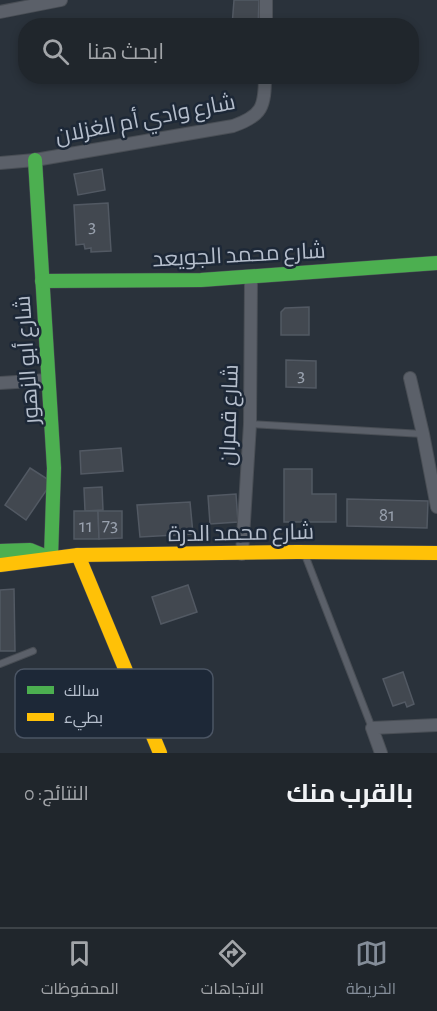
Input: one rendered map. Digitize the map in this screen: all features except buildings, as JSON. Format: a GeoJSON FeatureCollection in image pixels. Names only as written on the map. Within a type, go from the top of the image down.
{"type":"FeatureCollection","features":[{"type":"Feature","properties":{"kind":"street"},"geometry":{"type":"LineString","coordinates":[[0,12],[61,0]]}},
{"type":"Feature","properties":{"kind":"street"},"geometry":{"type":"LineString","coordinates":[[266,0],[266,18]]}},
{"type":"Feature","properties":{"kind":"street","name":"شارع وادي أم الغزلان"},"geometry":{"type":"LineString","coordinates":[[0,163],[34,160],[233,126],[250,120],[261,110],[265,84]]}},
{"type":"Feature","properties":{"kind":"street","name":"شارع أبو الزهور"},"geometry":{"type":"LineString","coordinates":[[34,160],[54,468],[49,557]]}},
{"type":"Feature","properties":{"kind":"street","name":"شارع محمد الجويعد"},"geometry":{"type":"LineString","coordinates":[[42,280],[251,278],[437,263]]}},
{"type":"Feature","properties":{"kind":"street","name":"شارع قمران"},"geometry":{"type":"LineString","coordinates":[[242,554],[250,424],[251,278]]}},
{"type":"Feature","properties":{"kind":"street"},"geometry":{"type":"LineString","coordinates":[[410,378],[437,507]]}},
{"type":"Feature","properties":{"kind":"street"},"geometry":{"type":"LineString","coordinates":[[0,383],[47,380]]}},
{"type":"Feature","properties":{"kind":"street","name":"شارع محمد الدرة"},"geometry":{"type":"LineString","coordinates":[[0,552],[30,550],[49,557]]}},
{"type":"Feature","properties":{"kind":"street","name":"شارع محمد الدرة"},"geometry":{"type":"LineString","coordinates":[[0,566],[32,563],[49,557],[78,555],[437,553]]}},
{"type":"Feature","properties":{"kind":"street"},"geometry":{"type":"LineString","coordinates":[[78,555],[125,669]]}},
{"type":"Feature","properties":{"kind":"street"},"geometry":{"type":"LineString","coordinates":[[381,753],[372,728],[437,725]]}},
{"type":"Feature","properties":{"kind":"street"},"geometry":{"type":"LineString","coordinates":[[154,738],[160,753]]}},
{"type":"Feature","properties":{"kind":"lane"},"geometry":{"type":"LineString","coordinates":[[250,424],[423,434]]}},
{"type":"Feature","properties":{"kind":"lane"},"geometry":{"type":"LineString","coordinates":[[304,552],[372,728]]}},
{"type":"Feature","properties":{"kind":"lane"},"geometry":{"type":"LineString","coordinates":[[0,664],[33,651]]}},
{"type":"Feature","properties":{"kind":"traffic: fast"},"geometry":{"type":"LineString","coordinates":[[35,160],[54,468],[51,557]]}},
{"type":"Feature","properties":{"kind":"traffic: fast"},"geometry":{"type":"LineString","coordinates":[[42,281],[201,280],[437,263]]}},
{"type":"Feature","properties":{"kind":"traffic: fast"},"geometry":{"type":"LineString","coordinates":[[0,551],[30,550],[47,557]]}},
{"type":"Feature","properties":{"kind":"traffic: slow"},"geometry":{"type":"LineString","coordinates":[[0,565],[78,555],[437,553]]}},
{"type":"Feature","properties":{"kind":"traffic: slow"},"geometry":{"type":"LineString","coordinates":[[78,555],[125,669]]}},
{"type":"Feature","properties":{"kind":"traffic: slow"},"geometry":{"type":"LineString","coordinates":[[154,738],[160,753]]}}]}
